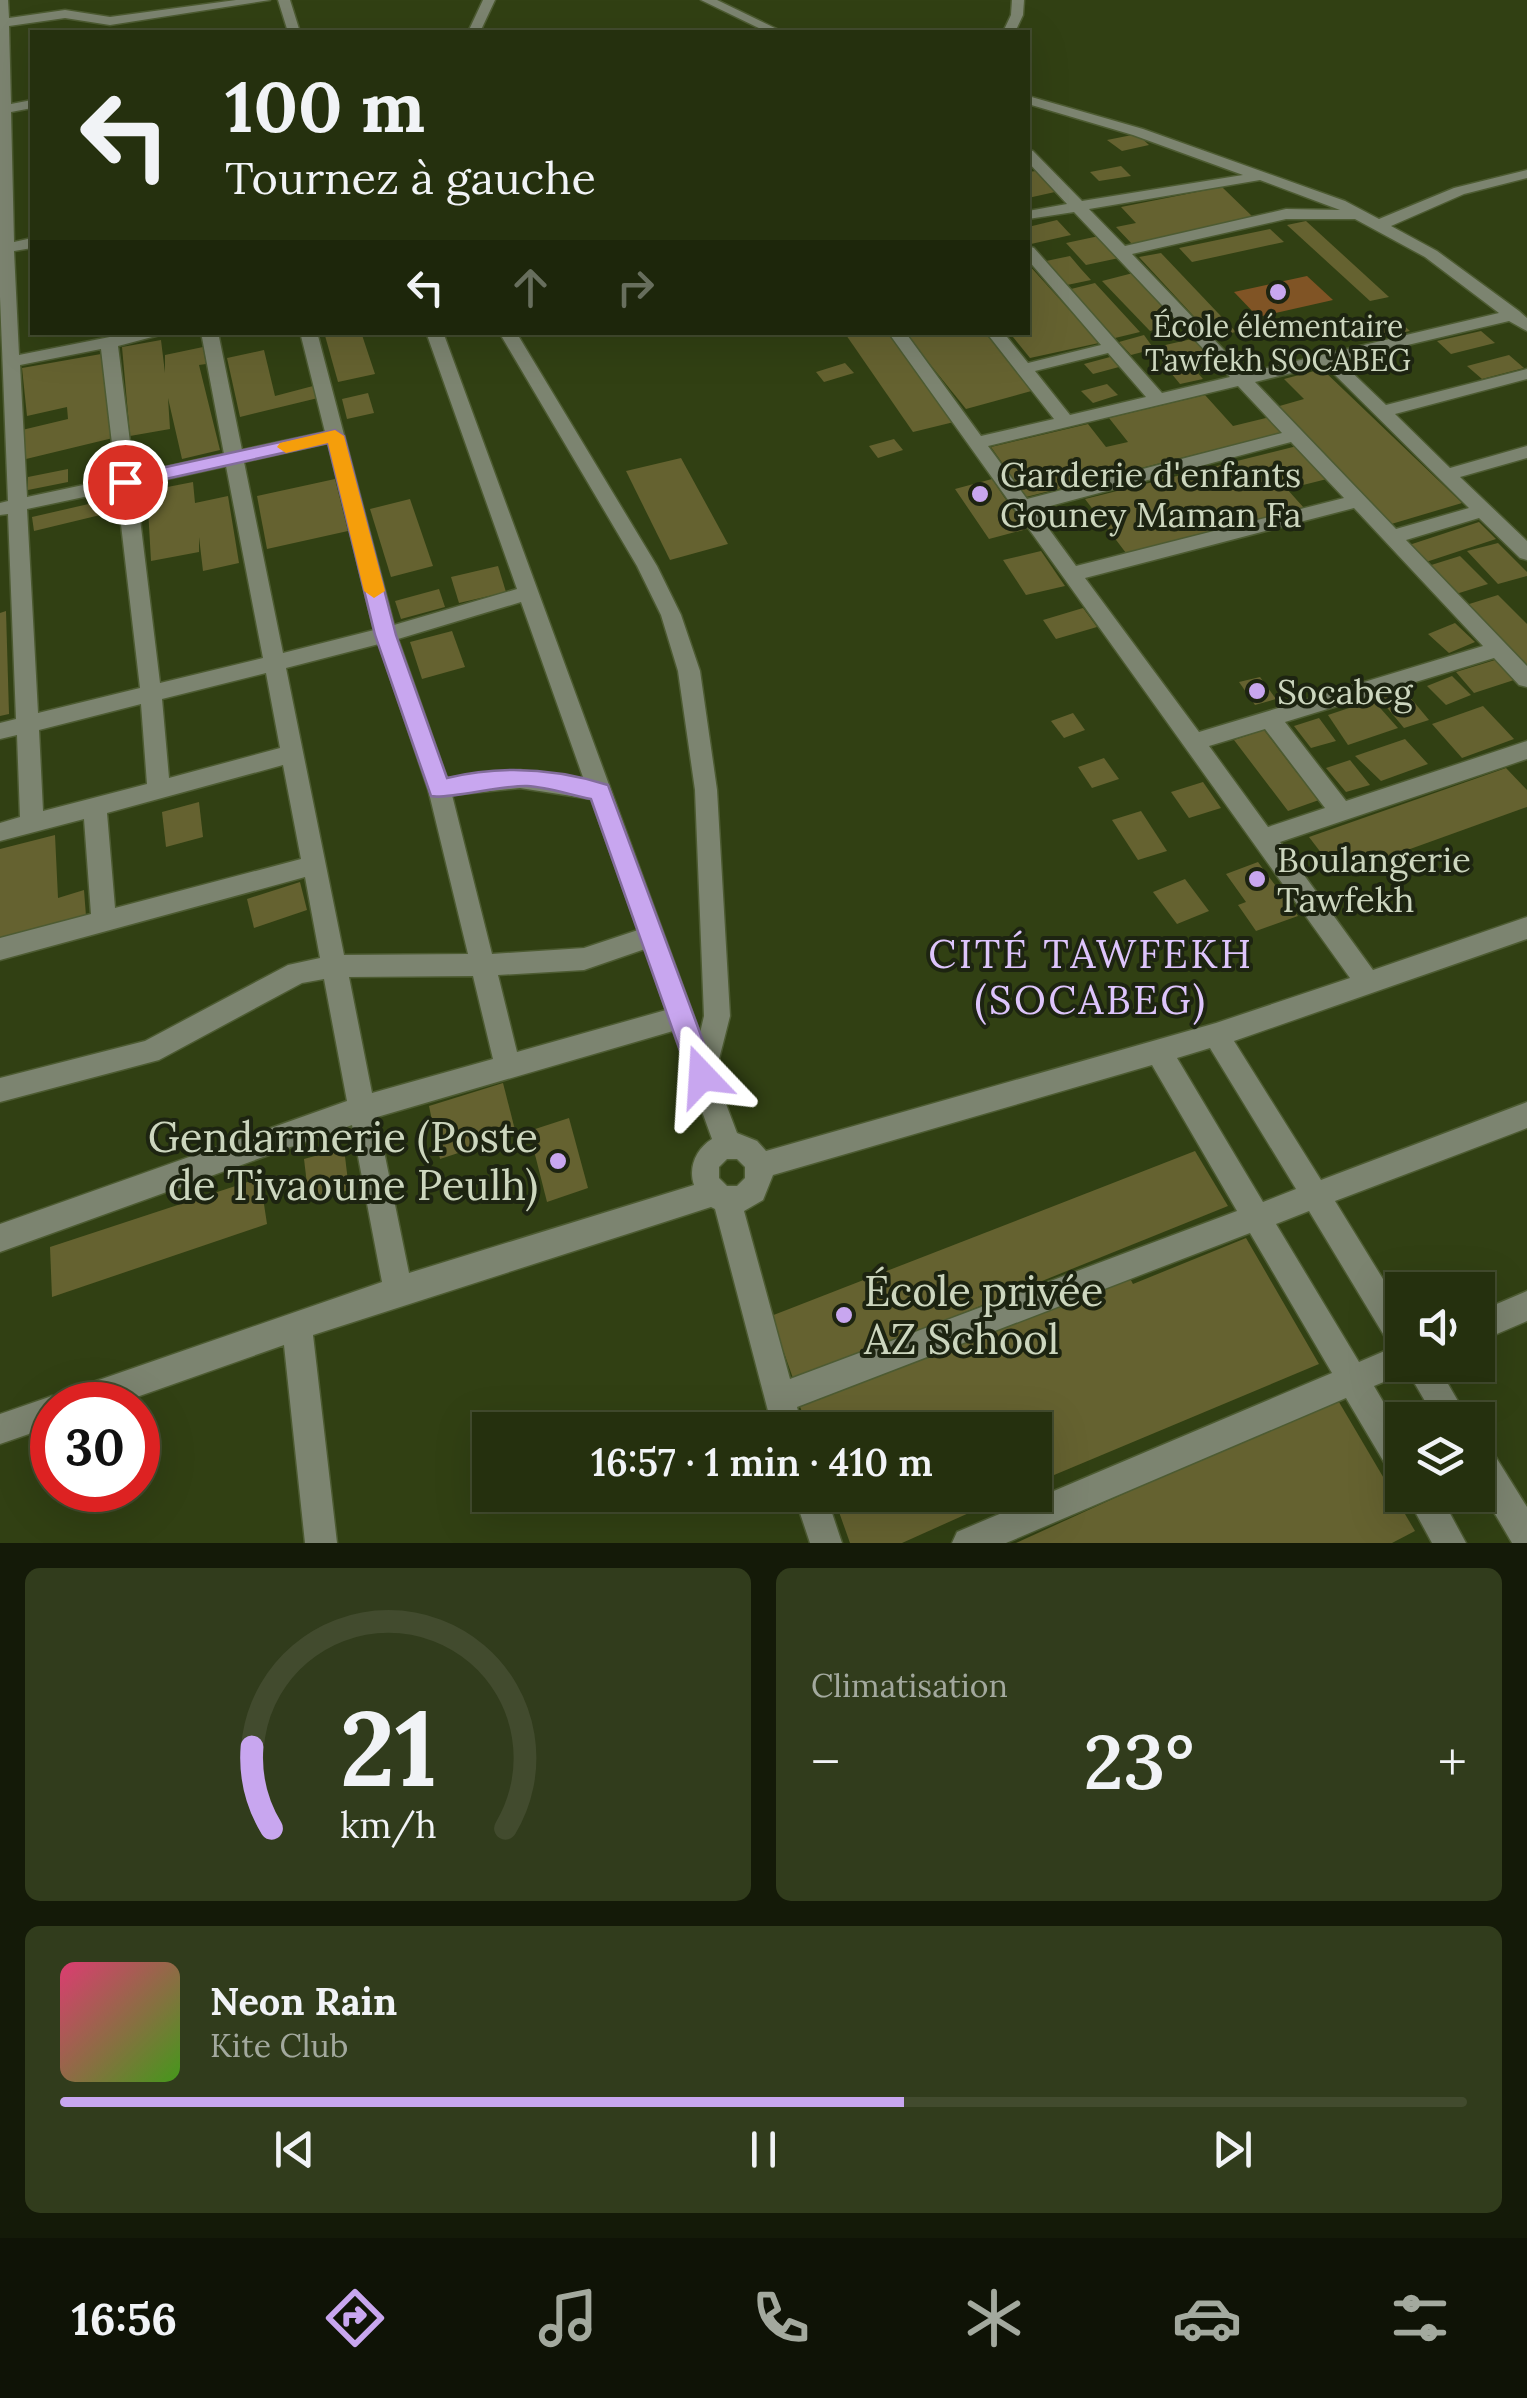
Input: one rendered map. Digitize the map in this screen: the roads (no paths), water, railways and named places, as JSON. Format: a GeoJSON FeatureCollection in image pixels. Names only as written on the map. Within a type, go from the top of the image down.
{"type":"FeatureCollection","features":[{"type":"Feature","properties":{"kind":"street"},"geometry":{"type":"LineString","coordinates":[[2,0],[3,248],[11,362],[9,507],[22,599],[32,823]]}},
{"type":"Feature","properties":{"kind":"street"},"geometry":{"type":"LineString","coordinates":[[79,0],[82,26]]}},
{"type":"Feature","properties":{"kind":"street"},"geometry":{"type":"LineString","coordinates":[[2,22],[64,14],[82,26],[264,0]]}},
{"type":"Feature","properties":{"kind":"street"},"geometry":{"type":"LineString","coordinates":[[284,0],[293,30]]}},
{"type":"Feature","properties":{"kind":"street"},"geometry":{"type":"LineString","coordinates":[[475,30],[490,0]]}},
{"type":"Feature","properties":{"kind":"street"},"geometry":{"type":"LineString","coordinates":[[707,0],[772,30]]}},
{"type":"Feature","properties":{"kind":"street"},"geometry":{"type":"LineString","coordinates":[[1010,30],[1018,15],[1018,0]]}},
{"type":"Feature","properties":{"kind":"street"},"geometry":{"type":"LineString","coordinates":[[161,14],[164,30]]}},
{"type":"Feature","properties":{"kind":"street"},"geometry":{"type":"LineString","coordinates":[[1030,101],[1275,179],[1360,215],[1431,254],[1520,320]]}},
{"type":"Feature","properties":{"kind":"street"},"geometry":{"type":"LineString","coordinates":[[4,109],[30,104]]}},
{"type":"Feature","properties":{"kind":"street"},"geometry":{"type":"LineString","coordinates":[[1030,156],[1527,679]]}},
{"type":"Feature","properties":{"kind":"street"},"geometry":{"type":"LineString","coordinates":[[1379,225],[1459,191],[1527,174]]}},
{"type":"Feature","properties":{"kind":"street"},"geometry":{"type":"LineString","coordinates":[[1030,215],[1259,176]]}},
{"type":"Feature","properties":{"kind":"street"},"geometry":{"type":"LineString","coordinates":[[1120,252],[1286,214],[1360,215]]}},
{"type":"Feature","properties":{"kind":"street"},"geometry":{"type":"LineString","coordinates":[[3,248],[30,243]]}},
{"type":"Feature","properties":{"kind":"street"},"geometry":{"type":"LineString","coordinates":[[1030,253],[1158,400]]}},
{"type":"Feature","properties":{"kind":"street"},"geometry":{"type":"LineString","coordinates":[[976,443],[1328,359],[1520,320]]}},
{"type":"Feature","properties":{"kind":"street"},"geometry":{"type":"LineString","coordinates":[[11,362],[148,335]]}},
{"type":"Feature","properties":{"kind":"street"},"geometry":{"type":"LineString","coordinates":[[210,335],[398,1292]]}},
{"type":"Feature","properties":{"kind":"street"},"geometry":{"type":"LineString","coordinates":[[309,335],[386,635],[439,789],[508,1067]]}},
{"type":"Feature","properties":{"kind":"street"},"geometry":{"type":"LineString","coordinates":[[435,335],[728,1146]]}},
{"type":"Feature","properties":{"kind":"street"},"geometry":{"type":"LineString","coordinates":[[509,335],[647,566],[671,615],[689,671],[706,790],[717,1016],[702,1076]]}},
{"type":"Feature","properties":{"kind":"street"},"geometry":{"type":"LineString","coordinates":[[898,335],[1370,984]]}},
{"type":"Feature","properties":{"kind":"street"},"geometry":{"type":"LineString","coordinates":[[996,335],[1065,422]]}},
{"type":"Feature","properties":{"kind":"street"},"geometry":{"type":"LineString","coordinates":[[109,343],[151,693],[158,790]]}},
{"type":"Feature","properties":{"kind":"street"},"geometry":{"type":"LineString","coordinates":[[1024,369],[1112,347]]}},
{"type":"Feature","properties":{"kind":"street"},"geometry":{"type":"LineString","coordinates":[[1328,359],[1527,553]]}},
{"type":"Feature","properties":{"kind":"street"},"geometry":{"type":"LineString","coordinates":[[1381,412],[1527,374]]}},
{"type":"Feature","properties":{"kind":"street"},"geometry":{"type":"LineString","coordinates":[[1022,507],[1296,435]]}},
{"type":"Feature","properties":{"kind":"street"},"geometry":{"type":"LineString","coordinates":[[9,507],[335,436]]}},
{"type":"Feature","properties":{"kind":"street"},"geometry":{"type":"LineString","coordinates":[[1446,475],[1527,452]]}},
{"type":"Feature","properties":{"kind":"street"},"geometry":{"type":"LineString","coordinates":[[1072,574],[1358,501]]}},
{"type":"Feature","properties":{"kind":"street"},"geometry":{"type":"LineString","coordinates":[[1392,537],[1483,510]]}},
{"type":"Feature","properties":{"kind":"street"},"geometry":{"type":"LineString","coordinates":[[0,731],[386,635],[529,592]]}},
{"type":"Feature","properties":{"kind":"street"},"geometry":{"type":"LineString","coordinates":[[0,604],[22,599]]}},
{"type":"Feature","properties":{"kind":"street"},"geometry":{"type":"LineString","coordinates":[[1194,742],[1498,649]]}},
{"type":"Feature","properties":{"kind":"street"},"geometry":{"type":"LineString","coordinates":[[1270,719],[1341,812]]}},
{"type":"Feature","properties":{"kind":"street"},"geometry":{"type":"LineString","coordinates":[[1264,838],[1527,750]]}},
{"type":"Feature","properties":{"kind":"street"},"geometry":{"type":"LineString","coordinates":[[0,832],[292,754]]}},
{"type":"Feature","properties":{"kind":"street"},"geometry":{"type":"LineString","coordinates":[[439,789],[478,780],[528,777],[600,792]]}},
{"type":"Feature","properties":{"kind":"street"},"geometry":{"type":"LineString","coordinates":[[95,806],[104,921]]}},
{"type":"Feature","properties":{"kind":"street"},"geometry":{"type":"LineString","coordinates":[[0,949],[314,865]]}},
{"type":"Feature","properties":{"kind":"street"},"geometry":{"type":"LineString","coordinates":[[759,1166],[1216,1035],[1527,928]]}},
{"type":"Feature","properties":{"kind":"street"},"geometry":{"type":"LineString","coordinates":[[0,1090],[150,1052],[297,973],[334,966],[483,965],[584,959],[652,936]]}},
{"type":"Feature","properties":{"kind":"street"},"geometry":{"type":"LineString","coordinates":[[0,1238],[362,1109],[681,1017]]}},
{"type":"Feature","properties":{"kind":"street"},"geometry":{"type":"LineString","coordinates":[[1216,1035],[1385,1309]]}},
{"type":"Feature","properties":{"kind":"street"},"geometry":{"type":"LineString","coordinates":[[1158,1052],[1385,1434]]}},
{"type":"Feature","properties":{"kind":"street"},"geometry":{"type":"LineString","coordinates":[[778,1399],[1527,1115]]}},
{"type":"Feature","properties":{"kind":"street"},"geometry":{"type":"LineString","coordinates":[[136,1382],[398,1292],[719,1196],[740,1199],[752,1192],[759,1179],[759,1166],[752,1154],[741,1147],[728,1146],[715,1152],[706,1164],[704,1179],[719,1196],[782,1412]]}},
{"type":"Feature","properties":{"kind":"street"},"geometry":{"type":"LineString","coordinates":[[1495,1320],[1527,1306]]}},
{"type":"Feature","properties":{"kind":"street"},"geometry":{"type":"LineString","coordinates":[[298,1326],[313,1540]]}},
{"type":"Feature","properties":{"kind":"street"},"geometry":{"type":"LineString","coordinates":[[968,1543],[1385,1366]]}},
{"type":"Feature","properties":{"kind":"street"},"geometry":{"type":"LineString","coordinates":[[0,1429],[30,1419]]}},
{"type":"Feature","properties":{"kind":"street"},"geometry":{"type":"LineString","coordinates":[[1495,1485],[1527,1537]]}},
{"type":"Feature","properties":{"kind":"street"},"geometry":{"type":"LineString","coordinates":[[816,1512],[826,1543]]}},
{"type":"Feature","properties":{"kind":"street"},"geometry":{"type":"LineString","coordinates":[[1432,1512],[1450,1543]]}},
{"type":"Feature","properties":{"kind":"place","name":"École élémentaire Tawfekh SOCABEG"},"geometry":{"type":"Point","coordinates":[1278,292]}},
{"type":"Feature","properties":{"kind":"place","name":"Garderie d'enfants Gouney Maman Fa"},"geometry":{"type":"Point","coordinates":[980,494]}},
{"type":"Feature","properties":{"kind":"place","name":"Socabeg"},"geometry":{"type":"Point","coordinates":[1257,691]}},
{"type":"Feature","properties":{"kind":"place","name":"Boulangerie Tawfekh"},"geometry":{"type":"Point","coordinates":[1257,879]}},
{"type":"Feature","properties":{"kind":"place","name":"Gendarmerie (Poste de Tivaoune Peulh)"},"geometry":{"type":"Point","coordinates":[558,1161]}},
{"type":"Feature","properties":{"kind":"place","name":"École privée AZ School"},"geometry":{"type":"Point","coordinates":[844,1315]}},
{"type":"Feature","properties":{"kind":"district","name":"CITÉ TAWFEKH (SOCABEG)"},"geometry":{"type":"Point","coordinates":[1091,976]}}]}
